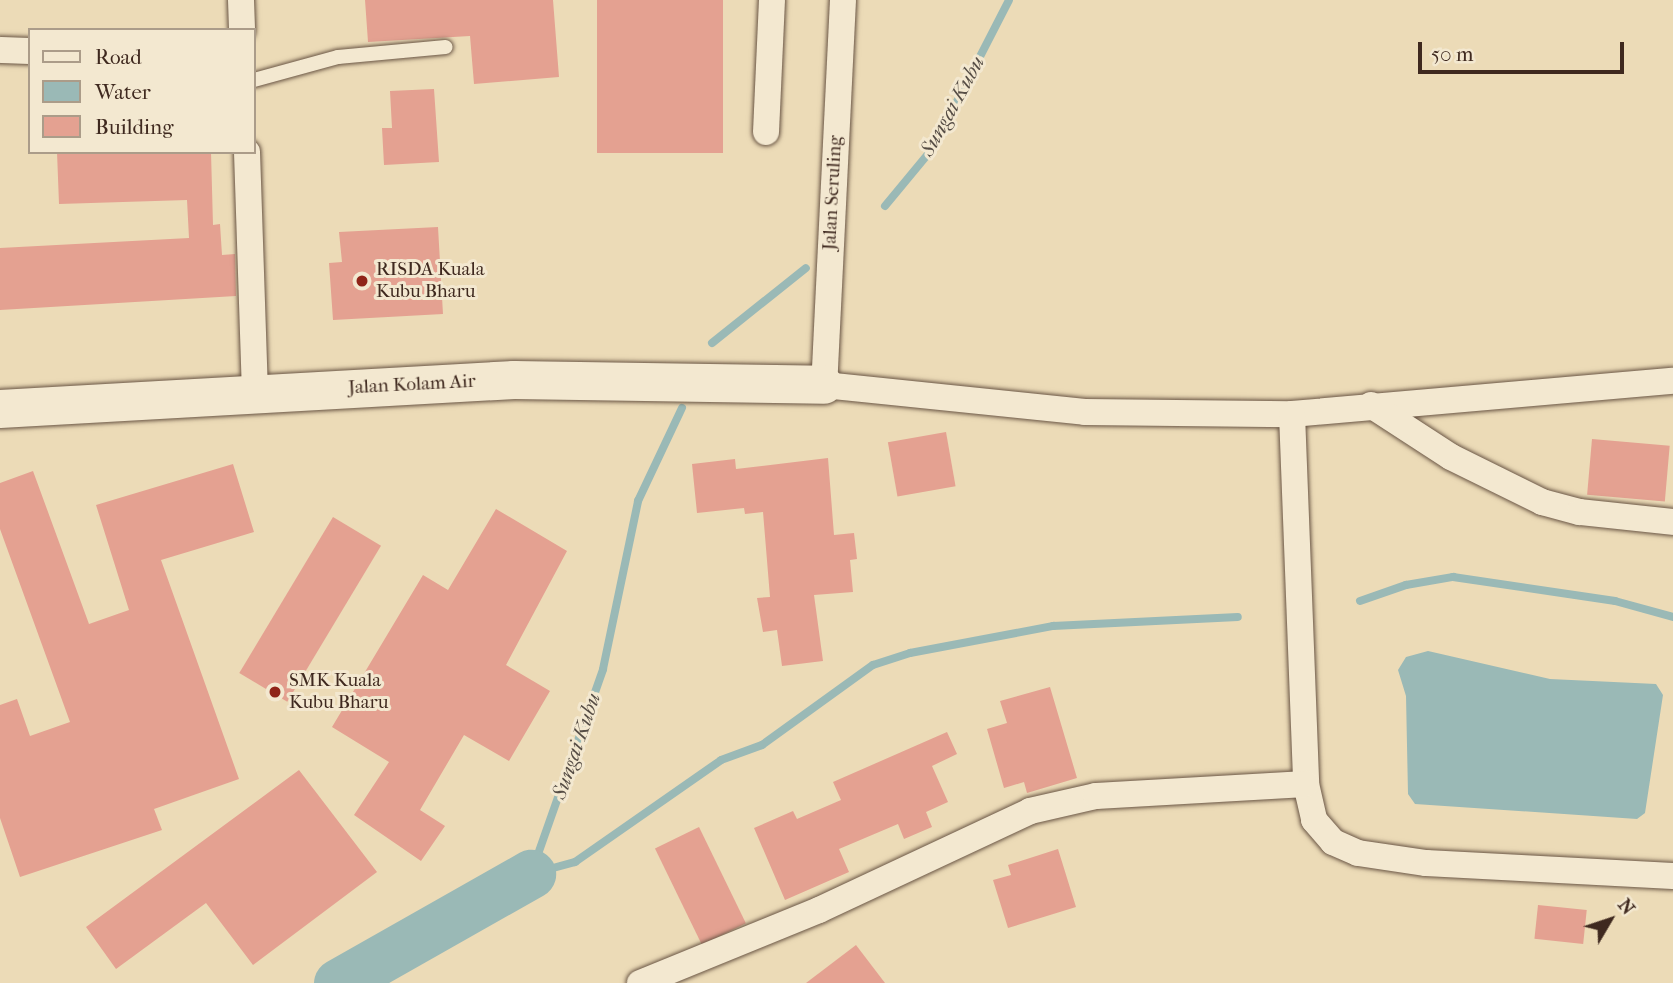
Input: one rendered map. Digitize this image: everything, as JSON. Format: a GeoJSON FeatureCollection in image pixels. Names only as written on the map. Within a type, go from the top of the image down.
{"type":"FeatureCollection","features":[{"type":"Feature","properties":{"kind":"street"},"geometry":{"type":"LineString","coordinates":[[242,0],[242,28]]}},
{"type":"Feature","properties":{"kind":"street"},"geometry":{"type":"LineString","coordinates":[[766,132],[772,0]]}},
{"type":"Feature","properties":{"kind":"street","name":"Jalan Seruling"},"geometry":{"type":"LineString","coordinates":[[824,386],[843,0]]}},
{"type":"Feature","properties":{"kind":"street"},"geometry":{"type":"LineString","coordinates":[[0,50],[28,51]]}},
{"type":"Feature","properties":{"kind":"street"},"geometry":{"type":"LineString","coordinates":[[247,154],[255,393]]}},
{"type":"Feature","properties":{"kind":"street","name":"Jalan Kolam Air"},"geometry":{"type":"LineString","coordinates":[[0,409],[514,380],[824,386]]}},
{"type":"Feature","properties":{"kind":"street"},"geometry":{"type":"LineString","coordinates":[[824,386],[1085,412],[1292,414],[1371,405],[1673,381]]}},
{"type":"Feature","properties":{"kind":"street"},"geometry":{"type":"LineString","coordinates":[[1371,405],[1451,457],[1542,502],[1580,512],[1673,522]]}},
{"type":"Feature","properties":{"kind":"street"},"geometry":{"type":"LineString","coordinates":[[1292,414],[1306,784],[1314,820],[1333,842],[1358,853],[1426,863],[1673,876]]}},
{"type":"Feature","properties":{"kind":"street"},"geometry":{"type":"LineString","coordinates":[[640,983],[819,910],[1030,811],[1096,796],[1306,784]]}},
{"type":"Feature","properties":{"kind":"lane"},"geometry":{"type":"LineString","coordinates":[[256,79],[338,57],[446,47]]}},
{"type":"Feature","properties":{"kind":"water"},"geometry":{"type":"Polygon","coordinates":[[[1428,651],[1550,679],[1656,684],[1663,695],[1645,813],[1637,819],[1415,804],[1408,794],[1406,696],[1398,670],[1406,657],[1428,651]]]}},
{"type":"Feature","properties":{"kind":"building"},"geometry":{"type":"Polygon","coordinates":[[[365,0],[553,0],[559,77],[474,84],[470,36],[368,42],[365,0]]]}},
{"type":"Feature","properties":{"kind":"building"},"geometry":{"type":"Polygon","coordinates":[[[597,0],[723,0],[723,153],[597,153],[597,0]]]}},
{"type":"Feature","properties":{"kind":"building"},"geometry":{"type":"Polygon","coordinates":[[[434,89],[439,162],[384,165],[382,128],[392,128],[390,91],[434,89]]]}},
{"type":"Feature","properties":{"kind":"building"},"geometry":{"type":"Polygon","coordinates":[[[57,154],[211,154],[213,225],[220,224],[222,255],[235,254],[236,296],[0,310],[0,248],[189,238],[187,200],[59,204],[57,154]]]}},
{"type":"Feature","properties":{"kind":"building"},"geometry":{"type":"Polygon","coordinates":[[[438,227],[443,314],[333,320],[329,263],[342,262],[339,232],[438,227]]]}},
{"type":"Feature","properties":{"kind":"building"},"geometry":{"type":"Polygon","coordinates":[[[946,432],[956,486],[897,496],[888,442],[946,432]]]}},
{"type":"Feature","properties":{"kind":"building"},"geometry":{"type":"Polygon","coordinates":[[[1592,439],[1670,446],[1665,502],[1587,495],[1592,439]]]}},
{"type":"Feature","properties":{"kind":"building"},"geometry":{"type":"Polygon","coordinates":[[[828,458],[834,535],[854,533],[857,559],[850,560],[853,592],[814,595],[823,661],[782,666],[777,630],[763,632],[757,598],[770,597],[763,512],[745,514],[744,508],[697,513],[692,464],[735,459],[736,469],[828,458]]]}},
{"type":"Feature","properties":{"kind":"building"},"geometry":{"type":"Polygon","coordinates":[[[233,464],[254,532],[161,560],[239,779],[154,809],[162,830],[20,877],[0,818],[0,705],[17,699],[30,736],[70,722],[0,529],[0,483],[33,471],[89,624],[129,610],[96,505],[233,464]]]}},
{"type":"Feature","properties":{"kind":"building"},"geometry":{"type":"Polygon","coordinates":[[[496,509],[567,551],[506,665],[550,691],[509,761],[464,735],[420,810],[445,826],[421,861],[354,815],[389,762],[332,727],[423,575],[448,590],[496,509]]]}},
{"type":"Feature","properties":{"kind":"building"},"geometry":{"type":"Polygon","coordinates":[[[333,517],[381,546],[287,702],[239,673],[333,517]]]}},
{"type":"Feature","properties":{"kind":"building"},"geometry":{"type":"Polygon","coordinates":[[[1050,687],[1077,778],[1027,793],[1024,782],[1004,788],[987,729],[1007,723],[1000,701],[1050,687]]]}},
{"type":"Feature","properties":{"kind":"building"},"geometry":{"type":"Polygon","coordinates":[[[947,732],[957,754],[932,766],[948,802],[926,812],[932,827],[904,839],[898,824],[839,849],[849,872],[785,900],[754,828],[793,811],[797,819],[841,800],[833,782],[947,732]]]}},
{"type":"Feature","properties":{"kind":"building"},"geometry":{"type":"Polygon","coordinates":[[[299,770],[377,872],[253,965],[206,903],[116,969],[86,927],[299,770]]]}},
{"type":"Feature","properties":{"kind":"building"},"geometry":{"type":"Polygon","coordinates":[[[699,827],[746,923],[702,945],[655,848],[699,827]]]}},
{"type":"Feature","properties":{"kind":"building"},"geometry":{"type":"Polygon","coordinates":[[[1058,849],[1076,907],[1008,928],[993,880],[1011,875],[1008,865],[1058,849]]]}},
{"type":"Feature","properties":{"kind":"building"},"geometry":{"type":"Polygon","coordinates":[[[1538,905],[1587,910],[1583,944],[1534,939],[1538,905]]]}},
{"type":"Feature","properties":{"kind":"building"},"geometry":{"type":"Polygon","coordinates":[[[856,945],[885,983],[806,983],[856,945]]]}},
{"type":"Feature","properties":{"kind":"waterway","name":"Sungai Kubu"},"geometry":{"type":"LineString","coordinates":[[885,206],[933,148],[1009,0]]}},
{"type":"Feature","properties":{"kind":"waterway","name":"Sungai Kubu"},"geometry":{"type":"LineString","coordinates":[[712,343],[806,268]]}},
{"type":"Feature","properties":{"kind":"waterway","name":"Sungai Kubu"},"geometry":{"type":"LineString","coordinates":[[531,874],[603,669],[638,501],[682,408]]}},
{"type":"Feature","properties":{"kind":"waterway"},"geometry":{"type":"LineString","coordinates":[[1360,601],[1406,585],[1453,577],[1615,601],[1673,617]]}},
{"type":"Feature","properties":{"kind":"waterway"},"geometry":{"type":"LineString","coordinates":[[531,874],[575,862],[721,760],[762,745],[873,665],[910,653],[1053,626],[1238,617]]}},
{"type":"Feature","properties":{"kind":"waterway","name":"Sungai Kubu"},"geometry":{"type":"LineString","coordinates":[[338,983],[531,874]]}},
{"type":"Feature","properties":{"kind":"place","name":"RISDA Kuala Kubu Bharu"},"geometry":{"type":"Point","coordinates":[362,281]}},
{"type":"Feature","properties":{"kind":"place","name":"SMK Kuala Kubu Bharu"},"geometry":{"type":"Point","coordinates":[275,692]}}]}
